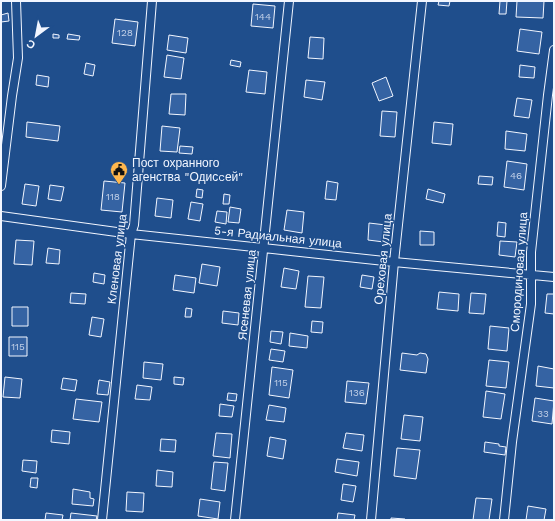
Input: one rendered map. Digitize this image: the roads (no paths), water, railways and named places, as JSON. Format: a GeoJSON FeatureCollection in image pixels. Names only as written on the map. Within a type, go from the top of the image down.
{"type":"FeatureCollection","features":[{"type":"Feature","properties":{"kind":"street"},"geometry":{"type":"LineString","coordinates":[[1,186],[18,58],[16,1]]}},
{"type":"Feature","properties":{"kind":"street","name":"Кленовая улица"},"geometry":{"type":"LineString","coordinates":[[102,520],[131,234],[134,225],[152,1]]}},
{"type":"Feature","properties":{"kind":"street","name":"Ясеневая улица"},"geometry":{"type":"LineString","coordinates":[[235,520],[289,1]]}},
{"type":"Feature","properties":{"kind":"street","name":"Ореховая улица"},"geometry":{"type":"LineString","coordinates":[[371,520],[394,262],[422,1]]}},
{"type":"Feature","properties":{"kind":"street","name":"Смородиновая улица"},"geometry":{"type":"LineString","coordinates":[[504,520],[512,442],[531,304],[531,252],[554,50]]}},
{"type":"Feature","properties":{"kind":"street","name":"5-я Радиальная улица"},"geometry":{"type":"LineString","coordinates":[[1,216],[131,234],[394,262],[554,277]]}},
{"type":"Feature","properties":{"kind":"place","name":"Пост охранного агенства \"Одисcей\""},"geometry":{"type":"Point","coordinates":[119,185]}}]}
